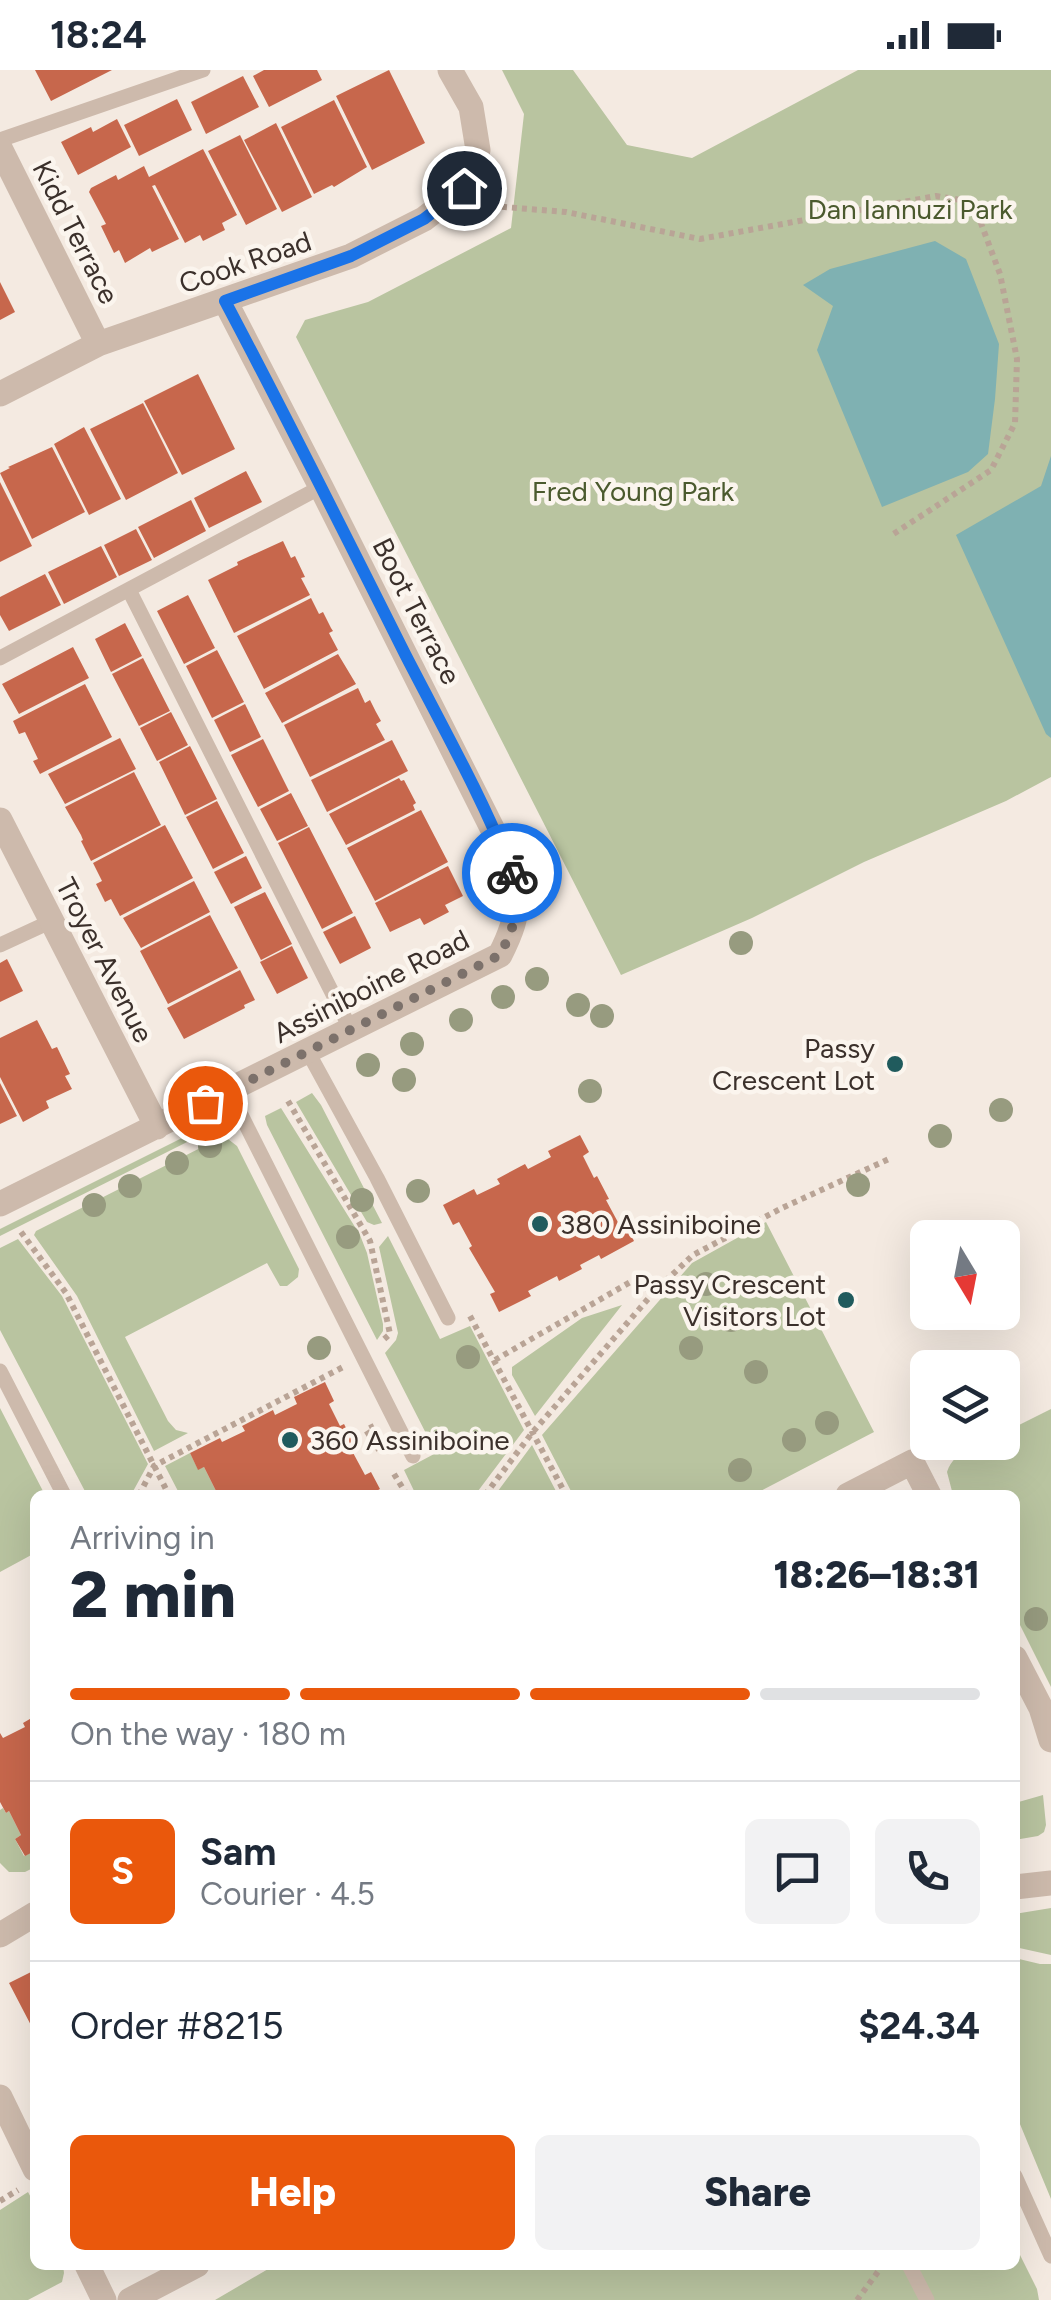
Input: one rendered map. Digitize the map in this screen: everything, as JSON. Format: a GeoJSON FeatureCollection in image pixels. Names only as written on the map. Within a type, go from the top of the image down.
{"type":"FeatureCollection","features":[{"type":"Feature","properties":{"kind":"street","name":"Cook Road"},"geometry":{"type":"LineString","coordinates":[[0,394],[98,344],[351,256],[424,219],[464,188],[478,150],[471,106],[450,70]]}},
{"type":"Feature","properties":{"kind":"street","name":"Kidd Terrace"},"geometry":{"type":"LineString","coordinates":[[0,148],[98,344]]}},
{"type":"Feature","properties":{"kind":"street","name":"Boot Terrace"},"geometry":{"type":"LineString","coordinates":[[225,301],[502,846],[518,905],[512,932],[500,955]]}},
{"type":"Feature","properties":{"kind":"street","name":"Troyer Avenue"},"geometry":{"type":"LineString","coordinates":[[0,820],[157,1127]]}},
{"type":"Feature","properties":{"kind":"street","name":"Assiniboine Road"},"geometry":{"type":"LineString","coordinates":[[0,1204],[500,955]]}},
{"type":"Feature","properties":{"kind":"street"},"geometry":{"type":"LineString","coordinates":[[858,1490],[912,1462],[926,1490]]}},
{"type":"Feature","properties":{"kind":"street"},"geometry":{"type":"LineString","coordinates":[[1020,1668],[1041,1708],[1051,1740]]}},
{"type":"Feature","properties":{"kind":"street"},"geometry":{"type":"LineString","coordinates":[[1020,1886],[1051,1882]]}},
{"type":"Feature","properties":{"kind":"street"},"geometry":{"type":"LineString","coordinates":[[0,1935],[30,1917]]}},
{"type":"Feature","properties":{"kind":"street"},"geometry":{"type":"LineString","coordinates":[[0,2097],[29,2178]]}},
{"type":"Feature","properties":{"kind":"street"},"geometry":{"type":"LineString","coordinates":[[89,2270],[104,2300]]}},
{"type":"Feature","properties":{"kind":"street"},"geometry":{"type":"LineString","coordinates":[[130,2300],[187,2270]]}},
{"type":"Feature","properties":{"kind":"lane"},"geometry":{"type":"LineString","coordinates":[[0,140],[202,70]]}},
{"type":"Feature","properties":{"kind":"lane"},"geometry":{"type":"LineString","coordinates":[[0,658],[321,487]]}},
{"type":"Feature","properties":{"kind":"lane"},"geometry":{"type":"LineString","coordinates":[[129,590],[351,1030]]}},
{"type":"Feature","properties":{"kind":"lane"},"geometry":{"type":"LineString","coordinates":[[0,945],[52,921]]}},
{"type":"Feature","properties":{"kind":"lane"},"geometry":{"type":"LineString","coordinates":[[308,1052],[448,1318]]}},
{"type":"Feature","properties":{"kind":"lane"},"geometry":{"type":"LineString","coordinates":[[229,1092],[413,1456]]}},
{"type":"Feature","properties":{"kind":"lane"},"geometry":{"type":"LineString","coordinates":[[0,1372],[61,1490]]}},
{"type":"Feature","properties":{"kind":"lane"},"geometry":{"type":"LineString","coordinates":[[1020,2187],[1051,2256]]}},
{"type":"Feature","properties":{"kind":"lane"},"geometry":{"type":"LineString","coordinates":[[912,2270],[927,2300]]}},
{"type":"Feature","properties":{"kind":"path"},"geometry":{"type":"LineString","coordinates":[[492,206],[566,212],[700,239],[936,196],[973,202],[1000,274],[1017,360],[1016,423],[991,470],[892,535]]}},
{"type":"Feature","properties":{"kind":"path"},"geometry":{"type":"LineString","coordinates":[[142,1490],[154,1466],[363,1357],[390,1334],[370,1241],[288,1101]]}},
{"type":"Feature","properties":{"kind":"path"},"geometry":{"type":"LineString","coordinates":[[488,1490],[654,1292],[693,1255],[782,1208],[889,1160]]}},
{"type":"Feature","properties":{"kind":"path"},"geometry":{"type":"LineString","coordinates":[[21,1232],[66,1293],[166,1490]]}},
{"type":"Feature","properties":{"kind":"path"},"geometry":{"type":"LineString","coordinates":[[495,1360],[632,1281],[654,1292]]}},
{"type":"Feature","properties":{"kind":"path"},"geometry":{"type":"LineString","coordinates":[[448,1318],[472,1316],[563,1490]]}},
{"type":"Feature","properties":{"kind":"path"},"geometry":{"type":"LineString","coordinates":[[0,2202],[29,2178]]}},
{"type":"Feature","properties":{"kind":"path"},"geometry":{"type":"LineString","coordinates":[[858,2300],[879,2270]]}},
{"type":"Feature","properties":{"kind":"green space","name":"Fred Young Park"},"geometry":{"type":"Polygon","coordinates":[[[502,70],[573,70],[627,145],[692,158],[858,70],[1051,70],[1051,777],[752,918],[621,975],[296,337],[305,320],[368,302],[511,228],[524,114],[502,70]]]}},
{"type":"Feature","properties":{"kind":"green space"},"geometry":{"type":"Polygon","coordinates":[[[312,1093],[382,1223],[367,1222],[296,1102],[312,1093]]]}},
{"type":"Feature","properties":{"kind":"green space"},"geometry":{"type":"Polygon","coordinates":[[[281,1108],[360,1235],[383,1324],[377,1340],[267,1125],[265,1116],[281,1108]]]}},
{"type":"Feature","properties":{"kind":"green space"},"geometry":{"type":"Polygon","coordinates":[[[211,1130],[0,1236],[0,1229],[192,1133],[211,1130]]]}},
{"type":"Feature","properties":{"kind":"green space"},"geometry":{"type":"Polygon","coordinates":[[[224,1136],[237,1146],[299,1269],[298,1277],[287,1286],[280,1286],[267,1263],[125,1337],[168,1421],[176,1430],[188,1433],[154,1451],[77,1296],[34,1235],[224,1136]]]}},
{"type":"Feature","properties":{"kind":"green space"},"geometry":{"type":"Polygon","coordinates":[[[766,1222],[874,1432],[763,1490],[570,1490],[542,1435],[692,1263],[766,1222]]]}},
{"type":"Feature","properties":{"kind":"green space"},"geometry":{"type":"Polygon","coordinates":[[[388,1236],[440,1339],[470,1326],[524,1430],[479,1490],[414,1490],[404,1470],[436,1453],[385,1353],[398,1333],[379,1247],[388,1236]]]}},
{"type":"Feature","properties":{"kind":"green space"},"geometry":{"type":"Polygon","coordinates":[[[18,1239],[62,1296],[148,1464],[134,1490],[84,1490],[0,1330],[0,1248],[18,1239]]]}},
{"type":"Feature","properties":{"kind":"green space"},"geometry":{"type":"Polygon","coordinates":[[[622,1305],[535,1416],[512,1375],[512,1367],[582,1318],[622,1305]]]}},
{"type":"Feature","properties":{"kind":"green space"},"geometry":{"type":"Polygon","coordinates":[[[0,1408],[42,1490],[30,1490],[30,1556],[0,1572],[0,1408]]]}},
{"type":"Feature","properties":{"kind":"green space"},"geometry":{"type":"Polygon","coordinates":[[[1051,1409],[1051,1687],[1020,1625],[1020,1490],[952,1490],[947,1472],[954,1460],[1020,1460],[1020,1424],[1051,1409]]]}},
{"type":"Feature","properties":{"kind":"green space"},"geometry":{"type":"Polygon","coordinates":[[[532,1445],[555,1490],[499,1490],[532,1445]]]}},
{"type":"Feature","properties":{"kind":"green space"},"geometry":{"type":"Polygon","coordinates":[[[190,1453],[198,1469],[204,1467],[216,1490],[177,1490],[165,1466],[190,1453]]]}},
{"type":"Feature","properties":{"kind":"green space"},"geometry":{"type":"Polygon","coordinates":[[[1043,1795],[1046,1825],[1038,1836],[1020,1839],[1020,1802],[1043,1795]]]}},
{"type":"Feature","properties":{"kind":"green space"},"geometry":{"type":"Polygon","coordinates":[[[0,1810],[9,1811],[21,1835],[15,1839],[24,1856],[30,1853],[30,1870],[25,1872],[9,1872],[0,1863],[0,1810]]]}},
{"type":"Feature","properties":{"kind":"green space"},"geometry":{"type":"Polygon","coordinates":[[[1051,1908],[1051,1955],[1020,1948],[1020,1913],[1051,1908]]]}},
{"type":"Feature","properties":{"kind":"green space"},"geometry":{"type":"Polygon","coordinates":[[[1020,1959],[1051,1964],[1051,2199],[1020,2124],[1020,1959]]]}},
{"type":"Feature","properties":{"kind":"green space"},"geometry":{"type":"Polygon","coordinates":[[[28,2192],[30,2270],[64,2270],[62,2282],[28,2300],[0,2300],[0,2210],[28,2192]]]}},
{"type":"Feature","properties":{"kind":"green space"},"geometry":{"type":"Polygon","coordinates":[[[1020,2255],[1039,2300],[215,2300],[266,2270],[1020,2270],[1020,2255]]]}},
{"type":"Feature","properties":{"kind":"water"},"geometry":{"type":"Polygon","coordinates":[[[935,241],[966,259],[999,344],[988,454],[968,472],[882,507],[817,350],[833,306],[803,285],[830,269],[935,241]]]}},
{"type":"Feature","properties":{"kind":"water"},"geometry":{"type":"Polygon","coordinates":[[[1051,456],[1051,738],[956,535],[1041,486],[1051,456]]]}},
{"type":"Feature","properties":{"kind":"building"},"geometry":{"type":"Polygon","coordinates":[[[35,70],[112,70],[51,101],[35,70]]]}},
{"type":"Feature","properties":{"kind":"building"},"geometry":{"type":"Polygon","coordinates":[[[264,70],[317,70],[322,80],[269,107],[253,76],[264,70]]]}},
{"type":"Feature","properties":{"kind":"building"},"geometry":{"type":"Polygon","coordinates":[[[389,70],[425,143],[372,170],[336,96],[389,70]]]}},
{"type":"Feature","properties":{"kind":"building"},"geometry":{"type":"Polygon","coordinates":[[[243,76],[259,107],[206,134],[191,102],[243,76]]]}},
{"type":"Feature","properties":{"kind":"building"},"geometry":{"type":"Polygon","coordinates":[[[177,99],[192,130],[139,156],[124,125],[177,99]]]}},
{"type":"Feature","properties":{"kind":"building"},"geometry":{"type":"Polygon","coordinates":[[[334,100],[367,167],[314,194],[281,127],[334,100]]]}},
{"type":"Feature","properties":{"kind":"building"},"geometry":{"type":"Polygon","coordinates":[[[117,119],[131,147],[78,175],[61,142],[117,119]]]}},
{"type":"Feature","properties":{"kind":"building"},"geometry":{"type":"Polygon","coordinates":[[[276,123],[312,197],[282,212],[244,140],[276,123]]]}},
{"type":"Feature","properties":{"kind":"building"},"geometry":{"type":"Polygon","coordinates":[[[240,135],[277,209],[246,225],[208,151],[240,135]]]}},
{"type":"Feature","properties":{"kind":"building"},"geometry":{"type":"Polygon","coordinates":[[[203,149],[237,215],[222,223],[225,230],[203,241],[200,235],[185,243],[155,185],[152,186],[179,239],[152,252],[150,248],[125,263],[119,250],[114,253],[101,226],[106,224],[89,192],[91,188],[144,166],[149,177],[203,149]]]}},
{"type":"Feature","properties":{"kind":"building"},"geometry":{"type":"Polygon","coordinates":[[[0,282],[15,312],[0,320],[0,282]]]}},
{"type":"Feature","properties":{"kind":"building"},"geometry":{"type":"Polygon","coordinates":[[[198,374],[235,449],[182,475],[144,401],[198,374]]]}},
{"type":"Feature","properties":{"kind":"building"},"geometry":{"type":"Polygon","coordinates":[[[143,403],[178,473],[126,500],[90,429],[143,403]]]}},
{"type":"Feature","properties":{"kind":"building"},"geometry":{"type":"Polygon","coordinates":[[[84,427],[121,499],[89,515],[54,444],[84,427]]]}},
{"type":"Feature","properties":{"kind":"building"},"geometry":{"type":"Polygon","coordinates":[[[52,447],[85,512],[32,539],[0,473],[52,447]]]}},
{"type":"Feature","properties":{"kind":"building"},"geometry":{"type":"Polygon","coordinates":[[[246,471],[262,502],[209,528],[194,498],[246,471]]]}},
{"type":"Feature","properties":{"kind":"building"},"geometry":{"type":"Polygon","coordinates":[[[0,482],[32,546],[0,562],[0,482]]]}},
{"type":"Feature","properties":{"kind":"building"},"geometry":{"type":"Polygon","coordinates":[[[191,500],[206,531],[154,558],[138,527],[191,500]]]}},
{"type":"Feature","properties":{"kind":"building"},"geometry":{"type":"Polygon","coordinates":[[[136,529],[152,560],[119,576],[104,545],[136,529]]]}},
{"type":"Feature","properties":{"kind":"building"},"geometry":{"type":"Polygon","coordinates":[[[283,541],[291,558],[295,556],[310,595],[234,633],[208,580],[283,541]]]}},
{"type":"Feature","properties":{"kind":"building"},"geometry":{"type":"Polygon","coordinates":[[[101,546],[117,577],[64,604],[48,572],[101,546]]]}},
{"type":"Feature","properties":{"kind":"building"},"geometry":{"type":"Polygon","coordinates":[[[45,574],[61,605],[9,631],[0,615],[0,597],[45,574]]]}},
{"type":"Feature","properties":{"kind":"building"},"geometry":{"type":"Polygon","coordinates":[[[188,595],[215,648],[184,664],[157,611],[188,595]]]}},
{"type":"Feature","properties":{"kind":"building"},"geometry":{"type":"Polygon","coordinates":[[[311,598],[333,631],[329,633],[338,650],[264,689],[237,636],[311,598]]]}},
{"type":"Feature","properties":{"kind":"building"},"geometry":{"type":"Polygon","coordinates":[[[125,623],[142,656],[111,672],[95,639],[125,623]]]}},
{"type":"Feature","properties":{"kind":"building"},"geometry":{"type":"Polygon","coordinates":[[[73,647],[89,678],[19,714],[2,684],[73,647]]]}},
{"type":"Feature","properties":{"kind":"building"},"geometry":{"type":"Polygon","coordinates":[[[217,650],[244,702],[212,718],[186,666],[217,650]]]}},
{"type":"Feature","properties":{"kind":"building"},"geometry":{"type":"Polygon","coordinates":[[[338,654],[356,684],[282,723],[265,693],[338,654]]]}},
{"type":"Feature","properties":{"kind":"building"},"geometry":{"type":"Polygon","coordinates":[[[143,658],[170,711],[139,726],[112,674],[143,658]]]}},
{"type":"Feature","properties":{"kind":"building"},"geometry":{"type":"Polygon","coordinates":[[[85,684],[112,737],[40,774],[33,761],[38,759],[25,732],[19,734],[13,721],[85,684]]]}},
{"type":"Feature","properties":{"kind":"building"},"geometry":{"type":"Polygon","coordinates":[[[358,688],[381,721],[376,724],[385,740],[310,777],[284,725],[358,688]]]}},
{"type":"Feature","properties":{"kind":"building"},"geometry":{"type":"Polygon","coordinates":[[[245,704],[261,737],[230,752],[214,720],[245,704]]]}},
{"type":"Feature","properties":{"kind":"building"},"geometry":{"type":"Polygon","coordinates":[[[171,712],[188,745],[157,761],[140,728],[171,712]]]}},
{"type":"Feature","properties":{"kind":"building"},"geometry":{"type":"Polygon","coordinates":[[[120,738],[136,769],[65,804],[48,774],[120,738]]]}},
{"type":"Feature","properties":{"kind":"building"},"geometry":{"type":"Polygon","coordinates":[[[263,739],[289,791],[258,807],[231,755],[263,739]]]}},
{"type":"Feature","properties":{"kind":"building"},"geometry":{"type":"Polygon","coordinates":[[[392,740],[408,771],[327,812],[311,780],[392,740]]]}},
{"type":"Feature","properties":{"kind":"building"},"geometry":{"type":"Polygon","coordinates":[[[190,746],[217,799],[185,815],[159,762],[190,746]]]}},
{"type":"Feature","properties":{"kind":"building"},"geometry":{"type":"Polygon","coordinates":[[[134,772],[161,825],[91,861],[65,807],[134,772]]]}},
{"type":"Feature","properties":{"kind":"building"},"geometry":{"type":"Polygon","coordinates":[[[399,778],[404,780],[416,803],[415,810],[346,845],[329,814],[399,778]]]}},
{"type":"Feature","properties":{"kind":"building"},"geometry":{"type":"Polygon","coordinates":[[[291,793],[308,826],[277,841],[260,809],[291,793]]]}},
{"type":"Feature","properties":{"kind":"building"},"geometry":{"type":"Polygon","coordinates":[[[217,801],[244,853],[213,869],[186,817],[217,801]]]}},
{"type":"Feature","properties":{"kind":"building"},"geometry":{"type":"Polygon","coordinates":[[[421,810],[448,862],[375,901],[347,848],[421,810]]]}},
{"type":"Feature","properties":{"kind":"building"},"geometry":{"type":"Polygon","coordinates":[[[165,825],[193,878],[120,916],[111,899],[105,902],[96,884],[102,881],[93,863],[165,825]]]}},
{"type":"Feature","properties":{"kind":"building"},"geometry":{"type":"Polygon","coordinates":[[[309,827],[353,913],[322,929],[278,843],[309,827]]]}},
{"type":"Feature","properties":{"kind":"building"},"geometry":{"type":"Polygon","coordinates":[[[246,856],[262,888],[231,904],[214,872],[246,856]]]}},
{"type":"Feature","properties":{"kind":"building"},"geometry":{"type":"Polygon","coordinates":[[[448,866],[463,896],[445,905],[449,912],[424,925],[420,918],[390,932],[375,903],[448,866]]]}},
{"type":"Feature","properties":{"kind":"building"},"geometry":{"type":"Polygon","coordinates":[[[194,881],[210,912],[141,948],[123,918],[194,881]]]}},
{"type":"Feature","properties":{"kind":"building"},"geometry":{"type":"Polygon","coordinates":[[[265,892],[292,944],[261,960],[234,907],[265,892]]]}},
{"type":"Feature","properties":{"kind":"building"},"geometry":{"type":"Polygon","coordinates":[[[210,915],[238,968],[168,1004],[140,951],[210,915]]]}},
{"type":"Feature","properties":{"kind":"building"},"geometry":{"type":"Polygon","coordinates":[[[355,916],[371,948],[340,964],[323,932],[355,916]]]}},
{"type":"Feature","properties":{"kind":"building"},"geometry":{"type":"Polygon","coordinates":[[[292,946],[308,978],[277,994],[260,962],[292,946]]]}},
{"type":"Feature","properties":{"kind":"building"},"geometry":{"type":"Polygon","coordinates":[[[7,959],[23,991],[0,1002],[0,963],[7,959]]]}},
{"type":"Feature","properties":{"kind":"building"},"geometry":{"type":"Polygon","coordinates":[[[240,970],[255,1000],[184,1039],[167,1008],[240,970]]]}},
{"type":"Feature","properties":{"kind":"building"},"geometry":{"type":"Polygon","coordinates":[[[37,1020],[52,1049],[57,1047],[70,1074],[65,1076],[72,1089],[46,1101],[49,1108],[23,1122],[0,1077],[0,1038],[37,1020]]]}},
{"type":"Feature","properties":{"kind":"building"},"geometry":{"type":"Polygon","coordinates":[[[0,1083],[17,1116],[0,1124],[0,1083]]]}},
{"type":"Feature","properties":{"kind":"building","name":"380 Assiniboine"},"geometry":{"type":"Polygon","coordinates":[[[580,1135],[589,1152],[583,1156],[594,1178],[597,1176],[620,1226],[625,1223],[634,1241],[601,1259],[599,1255],[580,1265],[582,1269],[559,1281],[557,1276],[528,1291],[531,1296],[499,1312],[490,1294],[495,1292],[469,1248],[472,1246],[459,1222],[453,1225],[443,1205],[474,1189],[477,1195],[500,1184],[497,1179],[525,1164],[528,1169],[551,1157],[548,1151],[580,1135]]]}},
{"type":"Feature","properties":{"kind":"building","name":"360 Assiniboine"},"geometry":{"type":"Polygon","coordinates":[[[325,1382],[334,1401],[329,1404],[356,1447],[351,1449],[365,1475],[371,1472],[380,1489],[216,1490],[204,1467],[198,1470],[190,1453],[245,1431],[242,1426],[273,1410],[275,1415],[297,1404],[294,1397],[325,1382]]]}},
{"type":"Feature","properties":{"kind":"building"},"geometry":{"type":"Polygon","coordinates":[[[30,1719],[30,1854],[25,1856],[15,1839],[21,1835],[0,1802],[0,1733],[3,1738],[25,1727],[23,1723],[30,1719]]]}},
{"type":"Feature","properties":{"kind":"building"},"geometry":{"type":"Polygon","coordinates":[[[30,1972],[30,2023],[9,1983],[30,1972]]]}},
{"type":"Feature","properties":{"kind":"way so far"},"geometry":{"type":"LineString","coordinates":[[205,1103],[500,955],[512,932],[518,905],[512,873]]}},
{"type":"Feature","properties":{"kind":"place","name":"Passy Crescent Lot"},"geometry":{"type":"Point","coordinates":[895,1064]}},
{"type":"Feature","properties":{"kind":"place","name":"380 Assiniboine"},"geometry":{"type":"Point","coordinates":[540,1224]}},
{"type":"Feature","properties":{"kind":"place","name":"Passy Crescent Visitors Lot"},"geometry":{"type":"Point","coordinates":[846,1300]}},
{"type":"Feature","properties":{"kind":"place","name":"360 Assiniboine"},"geometry":{"type":"Point","coordinates":[290,1440]}},
{"type":"Feature","properties":{"kind":"route"},"geometry":{"type":"LineString","coordinates":[[464,188],[424,219],[351,256],[225,301],[469,780],[512,873]]}},
{"type":"Feature","properties":{"kind":"park label","name":"Dan Iannuzi Park"},"geometry":{"type":"Point","coordinates":[910,209]}}]}
